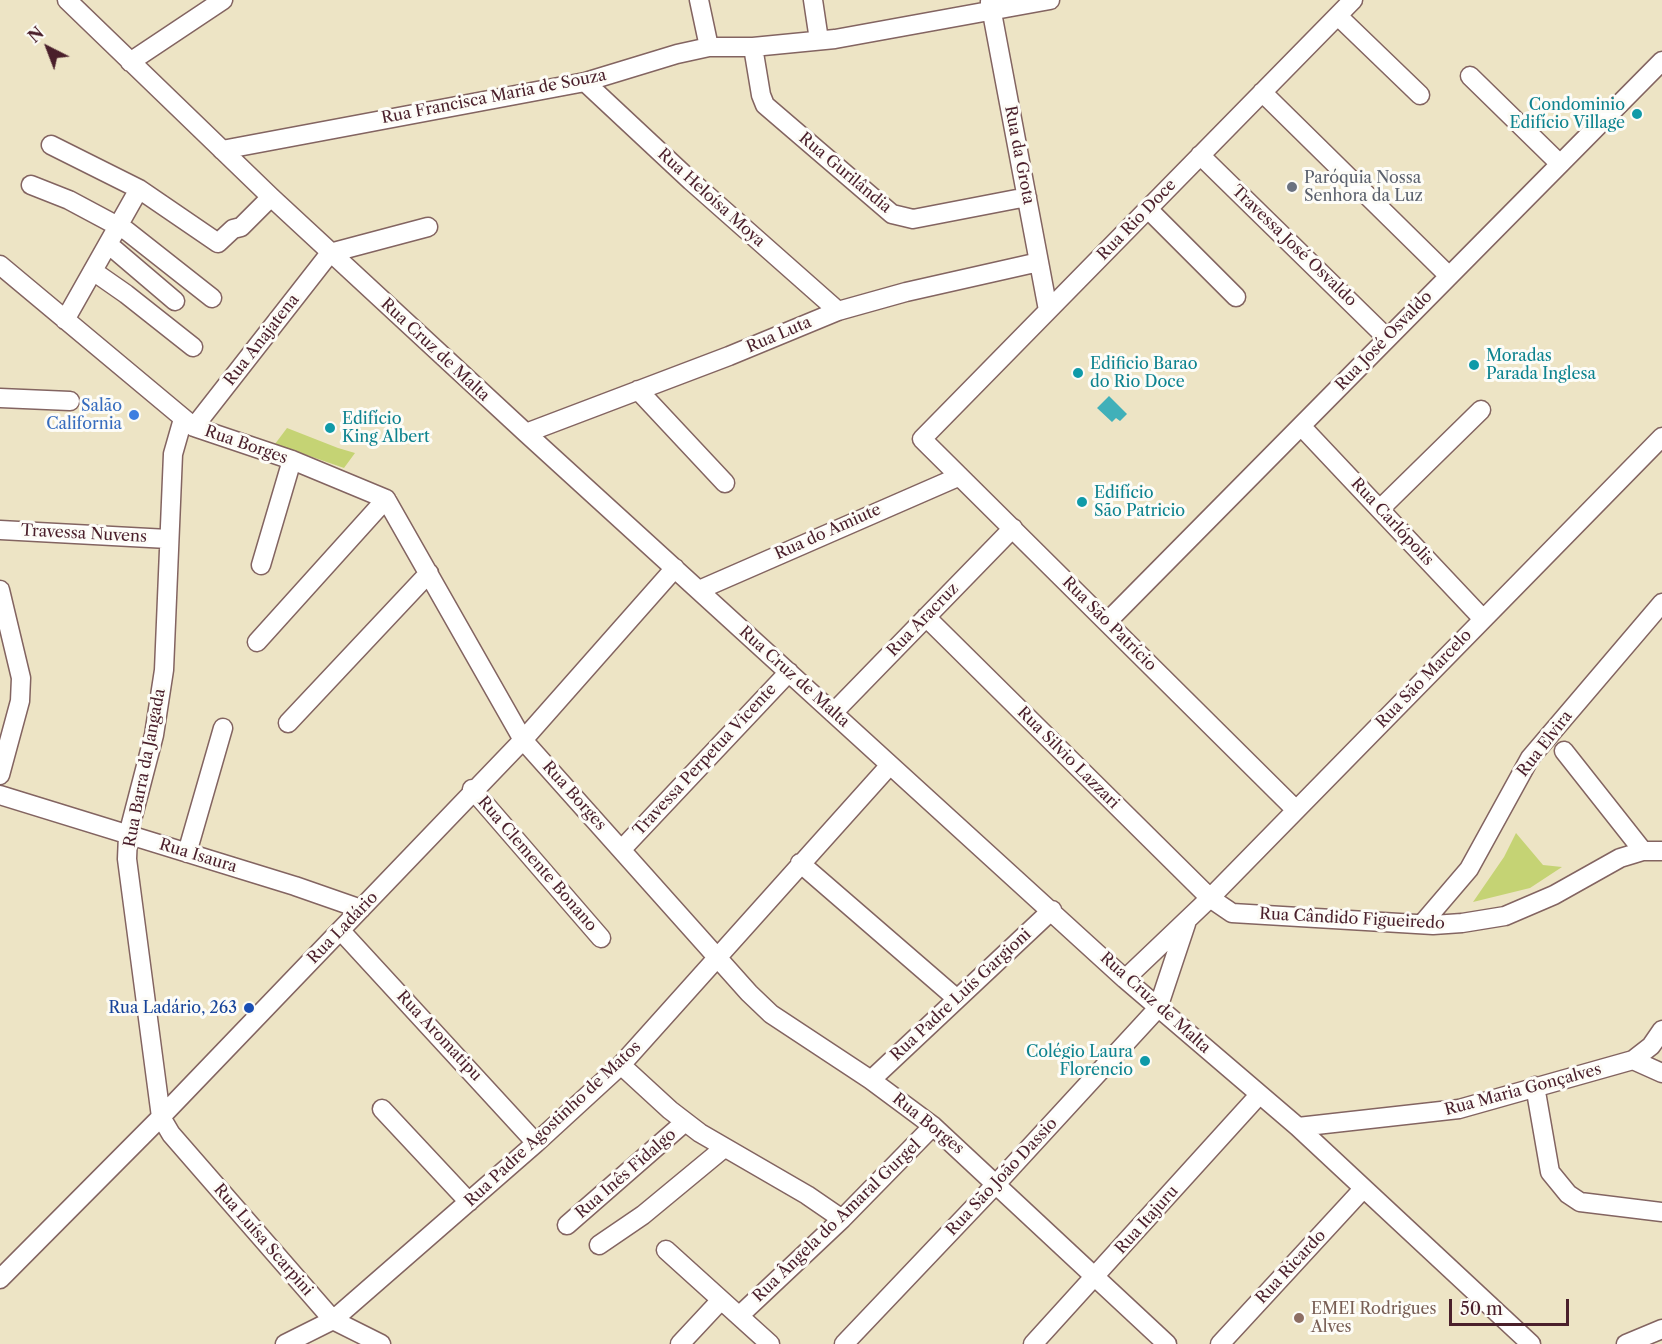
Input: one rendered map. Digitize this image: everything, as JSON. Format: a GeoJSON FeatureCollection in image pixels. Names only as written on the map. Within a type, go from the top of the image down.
{"type":"FeatureCollection","features":[{"type":"Feature","properties":{"kind":"street","name":"Rua Cruz de Malta"},"geometry":{"type":"LineString","coordinates":[[67,0],[330,253],[525,433],[1052,910],[1125,979],[1298,1127],[1531,1344]]}},
{"type":"Feature","properties":{"kind":"street"},"geometry":{"type":"LineString","coordinates":[[130,62],[223,0]]}},
{"type":"Feature","properties":{"kind":"street"},"geometry":{"type":"LineString","coordinates":[[699,0],[709,47]]}},
{"type":"Feature","properties":{"kind":"street"},"geometry":{"type":"LineString","coordinates":[[813,0],[819,40]]}},
{"type":"Feature","properties":{"kind":"street","name":"Rua Francisca Maria de Souza"},"geometry":{"type":"LineString","coordinates":[[222,150],[585,82],[677,54],[709,47],[753,47],[819,40],[991,6],[1050,0]]}},
{"type":"Feature","properties":{"kind":"street","name":"Rua Rio Doce"},"geometry":{"type":"LineString","coordinates":[[922,439],[1353,0]]}},
{"type":"Feature","properties":{"kind":"street","name":"Rua da Grota"},"geometry":{"type":"LineString","coordinates":[[991,6],[1048,310]]}},
{"type":"Feature","properties":{"kind":"street"},"geometry":{"type":"LineString","coordinates":[[1338,16],[1420,95]]}},
{"type":"Feature","properties":{"kind":"street","name":"Rua Gurilândia"},"geometry":{"type":"LineString","coordinates":[[753,47],[761,95],[765,105],[892,214],[913,219],[1027,197]]}},
{"type":"Feature","properties":{"kind":"street","name":"Rua José Osvaldo"},"geometry":{"type":"LineString","coordinates":[[1107,622],[1662,60]]}},
{"type":"Feature","properties":{"kind":"street"},"geometry":{"type":"LineString","coordinates":[[1470,76],[1558,164]]}},
{"type":"Feature","properties":{"kind":"street","name":"Rua Heloísa Moya"},"geometry":{"type":"LineString","coordinates":[[585,82],[691,181],[838,311]]}},
{"type":"Feature","properties":{"kind":"street"},"geometry":{"type":"LineString","coordinates":[[1262,92],[1448,275]]}},
{"type":"Feature","properties":{"kind":"street"},"geometry":{"type":"LineString","coordinates":[[51,145],[139,189],[218,243],[233,229],[241,227],[271,197]]}},
{"type":"Feature","properties":{"kind":"street","name":"Travessa José Osvaldo"},"geometry":{"type":"LineString","coordinates":[[1200,155],[1387,338]]}},
{"type":"Feature","properties":{"kind":"street"},"geometry":{"type":"LineString","coordinates":[[31,185],[69,200],[118,226],[212,298]]}},
{"type":"Feature","properties":{"kind":"street"},"geometry":{"type":"LineString","coordinates":[[65,320],[139,189]]}},
{"type":"Feature","properties":{"kind":"street"},"geometry":{"type":"LineString","coordinates":[[1148,208],[1236,297]]}},
{"type":"Feature","properties":{"kind":"street"},"geometry":{"type":"LineString","coordinates":[[330,253],[428,227]]}},
{"type":"Feature","properties":{"kind":"street"},"geometry":{"type":"LineString","coordinates":[[108,244],[175,301]]}},
{"type":"Feature","properties":{"kind":"street","name":"Rua Anajatena"},"geometry":{"type":"LineString","coordinates":[[189,423],[330,253]]}},
{"type":"Feature","properties":{"kind":"street","name":"Rua Luta"},"geometry":{"type":"LineString","coordinates":[[525,433],[838,311],[906,292],[1039,262]]}},
{"type":"Feature","properties":{"kind":"street","name":"Rua Borges"},"geometry":{"type":"LineString","coordinates":[[0,265],[189,423],[292,460],[386,499],[523,740],[718,958],[771,1014],[872,1080],[933,1126],[997,1183],[1167,1344]]}},
{"type":"Feature","properties":{"kind":"street"},"geometry":{"type":"LineString","coordinates":[[93,271],[193,347]]}},
{"type":"Feature","properties":{"kind":"street"},"geometry":{"type":"LineString","coordinates":[[638,390],[725,483]]}},
{"type":"Feature","properties":{"kind":"street"},"geometry":{"type":"LineString","coordinates":[[0,398],[70,401]]}},
{"type":"Feature","properties":{"kind":"street"},"geometry":{"type":"LineString","coordinates":[[1380,509],[1481,410]]}},
{"type":"Feature","properties":{"kind":"street","name":"Rua Barra da Jangada"},"geometry":{"type":"LineString","coordinates":[[161,1117],[127,859],[128,835],[154,735],[164,670],[173,454],[189,423]]}},
{"type":"Feature","properties":{"kind":"street","name":"Rua Carlópolis"},"geometry":{"type":"LineString","coordinates":[[1301,426],[1483,619]]}},
{"type":"Feature","properties":{"kind":"street","name":"Rua São Marcelo"},"geometry":{"type":"LineString","coordinates":[[1125,979],[1210,898],[1662,437]]}},
{"type":"Feature","properties":{"kind":"street","name":"Rua São Patrício"},"geometry":{"type":"LineString","coordinates":[[922,439],[1296,810]]}},
{"type":"Feature","properties":{"kind":"street"},"geometry":{"type":"LineString","coordinates":[[261,565],[292,460]]}},
{"type":"Feature","properties":{"kind":"street","name":"Rua do Amiute"},"geometry":{"type":"LineString","coordinates":[[699,590],[958,477]]}},
{"type":"Feature","properties":{"kind":"street"},"geometry":{"type":"LineString","coordinates":[[257,642],[386,499]]}},
{"type":"Feature","properties":{"kind":"street","name":"Rua Aracruz"},"geometry":{"type":"LineString","coordinates":[[833,712],[1013,528]]}},
{"type":"Feature","properties":{"kind":"street","name":"Travessa Nuvens"},"geometry":{"type":"LineString","coordinates":[[0,530],[168,539]]}},
{"type":"Feature","properties":{"kind":"street","name":"Rua Ladário"},"geometry":{"type":"LineString","coordinates":[[0,1279],[161,1117],[341,931],[472,789],[523,740],[675,568]]}},
{"type":"Feature","properties":{"kind":"street"},"geometry":{"type":"LineString","coordinates":[[288,723],[429,573]]}},
{"type":"Feature","properties":{"kind":"street"},"geometry":{"type":"LineString","coordinates":[[0,590],[21,678],[20,701],[0,775]]}},
{"type":"Feature","properties":{"kind":"street","name":"Rua Elvira"},"geometry":{"type":"LineString","coordinates":[[1422,924],[1469,869],[1530,758],[1662,603]]}},
{"type":"Feature","properties":{"kind":"street","name":"Rua Silvio Lazzari"},"geometry":{"type":"LineString","coordinates":[[926,617],[1210,898]]}},
{"type":"Feature","properties":{"kind":"street","name":"Travessa Perpetua Vicente"},"geometry":{"type":"LineString","coordinates":[[622,849],[789,672]]}},
{"type":"Feature","properties":{"kind":"street"},"geometry":{"type":"LineString","coordinates":[[187,853],[223,728]]}},
{"type":"Feature","properties":{"kind":"street"},"geometry":{"type":"LineString","coordinates":[[1564,751],[1643,851]]}},
{"type":"Feature","properties":{"kind":"street","name":"Rua Padre Agostinho de Matos"},"geometry":{"type":"LineString","coordinates":[[285,1344],[333,1320],[536,1143],[621,1065],[890,765]]}},
{"type":"Feature","properties":{"kind":"street","name":"Rua Clemente Bonano"},"geometry":{"type":"LineString","coordinates":[[472,789],[601,938]]}},
{"type":"Feature","properties":{"kind":"street","name":"Rua Isaura"},"geometry":{"type":"LineString","coordinates":[[0,795],[361,909]]}},
{"type":"Feature","properties":{"kind":"street","name":"Rua Cândido Figueiredo"},"geometry":{"type":"LineString","coordinates":[[1210,898],[1232,913],[1422,924],[1462,923],[1504,916],[1554,895],[1607,864],[1643,851],[1662,851]]}},
{"type":"Feature","properties":{"kind":"street"},"geometry":{"type":"LineString","coordinates":[[800,863],[956,998]]}},
{"type":"Feature","properties":{"kind":"street","name":"Rua Padre Luís Gargioni"},"geometry":{"type":"LineString","coordinates":[[872,1080],[956,998],[1052,910]]}},
{"type":"Feature","properties":{"kind":"street","name":"Rua São Marcelo"},"geometry":{"type":"LineString","coordinates":[[1158,1008],[1186,922]]}},
{"type":"Feature","properties":{"kind":"street","name":"Rua Aromatipu"},"geometry":{"type":"LineString","coordinates":[[341,931],[536,1143]]}},
{"type":"Feature","properties":{"kind":"street","name":"Rua São João Dassio"},"geometry":{"type":"LineString","coordinates":[[844,1344],[997,1183],[1158,1008]]}},
{"type":"Feature","properties":{"kind":"street","name":"Rua Maria Gonçalves"},"geometry":{"type":"LineString","coordinates":[[1298,1127],[1440,1113],[1633,1060],[1651,1046],[1662,1030]]}},
{"type":"Feature","properties":{"kind":"street"},"geometry":{"type":"LineString","coordinates":[[1633,1060],[1662,1073]]}},
{"type":"Feature","properties":{"kind":"street"},"geometry":{"type":"LineString","coordinates":[[621,1065],[685,1122],[842,1219]]}},
{"type":"Feature","properties":{"kind":"street"},"geometry":{"type":"LineString","coordinates":[[1535,1086],[1550,1172],[1568,1194],[1580,1202],[1662,1212]]}},
{"type":"Feature","properties":{"kind":"street","name":"Rua Itajuru"},"geometry":{"type":"LineString","coordinates":[[1033,1344],[1259,1095]]}},
{"type":"Feature","properties":{"kind":"street"},"geometry":{"type":"LineString","coordinates":[[382,1109],[469,1202]]}},
{"type":"Feature","properties":{"kind":"street","name":"Rua Luísa Scarpini"},"geometry":{"type":"LineString","coordinates":[[161,1117],[171,1134],[333,1320],[381,1344]]}},
{"type":"Feature","properties":{"kind":"street","name":"Rua Inês Fidalgo"},"geometry":{"type":"LineString","coordinates":[[567,1225],[685,1122]]}},
{"type":"Feature","properties":{"kind":"street","name":"Rua Ângela do Amaral Gurgel"},"geometry":{"type":"LineString","coordinates":[[739,1316],[842,1219],[933,1126]]}},
{"type":"Feature","properties":{"kind":"street"},"geometry":{"type":"LineString","coordinates":[[599,1245],[643,1215],[724,1148]]}},
{"type":"Feature","properties":{"kind":"street","name":"Rua Ricardo"},"geometry":{"type":"LineString","coordinates":[[1220,1344],[1363,1189]]}},
{"type":"Feature","properties":{"kind":"street"},"geometry":{"type":"LineString","coordinates":[[666,1250],[770,1344]]}},
{"type":"Feature","properties":{"kind":"street"},"geometry":{"type":"LineString","coordinates":[[680,1344],[722,1300]]}},
{"type":"Feature","properties":{"kind":"street"},"geometry":{"type":"LineString","coordinates":[[1626,1344],[1662,1329]]}},
{"type":"Feature","properties":{"kind":"green space"},"geometry":{"type":"Polygon","coordinates":[[[287,428],[355,453],[344,468],[275,444],[287,428]]]}},
{"type":"Feature","properties":{"kind":"green space"},"geometry":{"type":"Polygon","coordinates":[[[1516,833],[1543,865],[1562,867],[1530,888],[1473,902],[1504,857],[1516,833]]]}},
{"type":"Feature","properties":{"kind":"water"},"geometry":{"type":"Polygon","coordinates":[[[1109,396],[1127,414],[1120,421],[1116,418],[1112,422],[1097,408],[1109,396]]]}},
{"type":"Feature","properties":{"kind":"place","name":"Condominio Edifício Village"},"geometry":{"type":"Point","coordinates":[1637,114]}},
{"type":"Feature","properties":{"kind":"place","name":"Paróquia Nossa Senhora da Luz"},"geometry":{"type":"Point","coordinates":[1292,187]}},
{"type":"Feature","properties":{"kind":"place","name":"Moradas Parada Inglesa"},"geometry":{"type":"Point","coordinates":[1474,365]}},
{"type":"Feature","properties":{"kind":"place","name":"Edificio Barao do Rio Doce"},"geometry":{"type":"Point","coordinates":[1078,373]}},
{"type":"Feature","properties":{"kind":"place","name":"Salão California"},"geometry":{"type":"Point","coordinates":[134,415]}},
{"type":"Feature","properties":{"kind":"place","name":"Edifício King Albert"},"geometry":{"type":"Point","coordinates":[330,428]}},
{"type":"Feature","properties":{"kind":"place","name":"Edifício São Patricio"},"geometry":{"type":"Point","coordinates":[1082,502]}},
{"type":"Feature","properties":{"kind":"place","name":"Rua Ladário, 263"},"geometry":{"type":"Point","coordinates":[249,1008]}},
{"type":"Feature","properties":{"kind":"place","name":"Colégio Laura Florencio"},"geometry":{"type":"Point","coordinates":[1145,1061]}},
{"type":"Feature","properties":{"kind":"place","name":"EMEI Rodrigues Alves"},"geometry":{"type":"Point","coordinates":[1299,1318]}}]}
